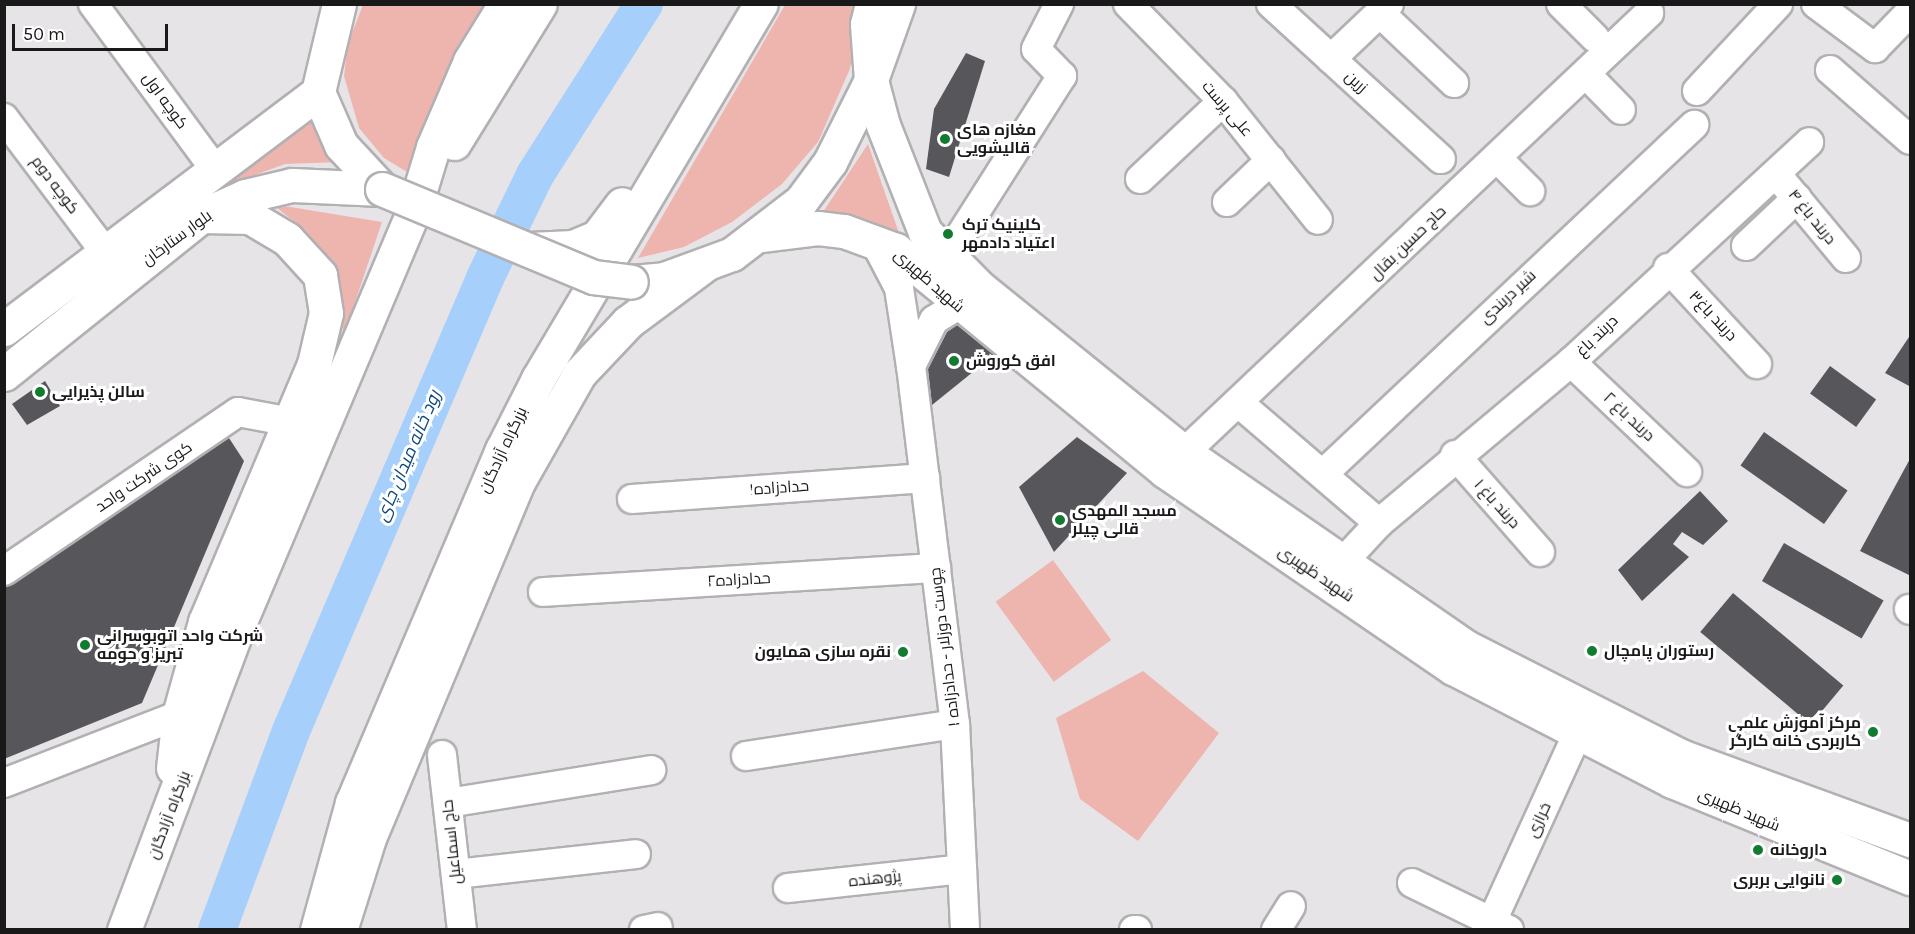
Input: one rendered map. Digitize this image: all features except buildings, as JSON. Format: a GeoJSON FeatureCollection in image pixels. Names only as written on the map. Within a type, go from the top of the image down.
{"type":"FeatureCollection","features":[{"type":"Feature","properties":{"kind":"main road","name":"بزرگراه آزادگان"},"geometry":{"type":"LineString","coordinates":[[124,930],[168,819],[239,624],[413,213],[433,147],[470,61],[505,4]]}},
{"type":"Feature","properties":{"kind":"main road"},"geometry":{"type":"LineString","coordinates":[[413,213],[540,4]]}},
{"type":"Feature","properties":{"kind":"main road"},"geometry":{"type":"LineString","coordinates":[[529,249],[573,247],[597,237],[611,223],[739,4]]}},
{"type":"Feature","properties":{"kind":"main road","name":"بزرگراه آزادگان"},"geometry":{"type":"LineString","coordinates":[[317,930],[352,803],[502,450],[538,379],[761,4]]}},
{"type":"Feature","properties":{"kind":"main road","name":"شهید ظهیری"},"geometry":{"type":"LineString","coordinates":[[872,4],[867,24],[871,80],[910,203],[946,258],[1175,462]]}},
{"type":"Feature","properties":{"kind":"main road"},"geometry":{"type":"LineString","coordinates":[[332,8],[318,92],[341,145],[382,189],[593,277],[631,282],[664,279],[702,266],[761,235],[801,201],[830,162],[871,80],[898,4]]}},
{"type":"Feature","properties":{"kind":"main road","name":"بلوار ستارخان"},"geometry":{"type":"LineString","coordinates":[[4,329],[214,168],[280,126],[318,92]]}},
{"type":"Feature","properties":{"kind":"main road","name":"بلوار ستارخان"},"geometry":{"type":"LineString","coordinates":[[4,374],[201,216],[245,196],[292,185],[382,189]]}},
{"type":"Feature","properties":{"kind":"main road"},"geometry":{"type":"LineString","coordinates":[[168,819],[179,716],[205,622],[314,364],[326,313],[320,275],[287,239],[250,217],[201,216]]}},
{"type":"Feature","properties":{"kind":"main road","name":"شهید ظهیری"},"geometry":{"type":"LineString","coordinates":[[761,235],[818,228],[874,240],[902,255],[957,306],[1175,462],[1335,571],[1453,668],[1583,723],[1911,840]]}},
{"type":"Feature","properties":{"kind":"main road"},"geometry":{"type":"LineString","coordinates":[[340,930],[369,838],[524,472],[579,374],[628,322],[702,266]]}},
{"type":"Feature","properties":{"kind":"main road","name":"شهید ظهیری"},"geometry":{"type":"LineString","coordinates":[[1583,723],[1743,812],[1911,878]]}},
{"type":"Feature","properties":{"kind":"street","name":"کوچه اول"},"geometry":{"type":"LineString","coordinates":[[93,4],[214,168]]}},
{"type":"Feature","properties":{"kind":"street"},"geometry":{"type":"LineString","coordinates":[[946,258],[1062,76],[1036,49],[1059,4]]}},
{"type":"Feature","properties":{"kind":"street","name":"علی پرست"},"geometry":{"type":"LineString","coordinates":[[1128,4],[1223,101],[1318,220]]}},
{"type":"Feature","properties":{"kind":"street","name":"زرین"},"geometry":{"type":"LineString","coordinates":[[1271,4],[1441,159]]}},
{"type":"Feature","properties":{"kind":"street"},"geometry":{"type":"LineString","coordinates":[[1561,4],[1595,38]]}},
{"type":"Feature","properties":{"kind":"street"},"geometry":{"type":"LineString","coordinates":[[1696,91],[1778,4]]}},
{"type":"Feature","properties":{"kind":"street"},"geometry":{"type":"LineString","coordinates":[[1331,59],[1384,9],[1454,83]]}},
{"type":"Feature","properties":{"kind":"street"},"geometry":{"type":"LineString","coordinates":[[1836,9],[1875,48],[1907,15],[1911,18]]}},
{"type":"Feature","properties":{"kind":"street","name":"حاج حسین بقال"},"geometry":{"type":"LineString","coordinates":[[1175,462],[1240,404],[1649,13]]}},
{"type":"Feature","properties":{"kind":"street"},"geometry":{"type":"LineString","coordinates":[[1830,70],[1911,140]]}},
{"type":"Feature","properties":{"kind":"street"},"geometry":{"type":"LineString","coordinates":[[1586,74],[1621,110]]}},
{"type":"Feature","properties":{"kind":"street"},"geometry":{"type":"LineString","coordinates":[[1140,179],[1223,101]]}},
{"type":"Feature","properties":{"kind":"street","name":"کوچه دوم"},"geometry":{"type":"LineString","coordinates":[[4,118],[105,252]]}},
{"type":"Feature","properties":{"kind":"street","name":"شیر دربندی"},"geometry":{"type":"LineString","coordinates":[[1325,472],[1694,125]]}},
{"type":"Feature","properties":{"kind":"street","name":"دربند باغ"},"geometry":{"type":"LineString","coordinates":[[1335,571],[1379,523],[1455,456],[1571,362],[1668,268],[1778,175],[1809,142]]}},
{"type":"Feature","properties":{"kind":"street"},"geometry":{"type":"LineString","coordinates":[[1497,159],[1530,191]]}},
{"type":"Feature","properties":{"kind":"street"},"geometry":{"type":"LineString","coordinates":[[1227,202],[1270,160]]}},
{"type":"Feature","properties":{"kind":"street","name":"دربند باغ ۴"},"geometry":{"type":"LineString","coordinates":[[1778,175],[1846,258]]}},
{"type":"Feature","properties":{"kind":"street"},"geometry":{"type":"LineString","coordinates":[[1746,246],[1797,198]]}},
{"type":"Feature","properties":{"kind":"street","name":"چوست دوزلار - حدادزاده ۱"},"geometry":{"type":"LineString","coordinates":[[874,240],[899,288],[911,366],[955,724],[965,930]]}},
{"type":"Feature","properties":{"kind":"street","name":"دربند باغ۳"},"geometry":{"type":"LineString","coordinates":[[1668,268],[1757,364]]}},
{"type":"Feature","properties":{"kind":"street"},"geometry":{"type":"LineString","coordinates":[[911,366],[934,320],[957,306]]}},
{"type":"Feature","properties":{"kind":"street","name":"دربند باغ ۲"},"geometry":{"type":"LineString","coordinates":[[1571,362],[1687,472]]}},
{"type":"Feature","properties":{"kind":"street"},"geometry":{"type":"LineString","coordinates":[[1240,404],[1325,472],[1379,523]]}},
{"type":"Feature","properties":{"kind":"street","name":"کوی شرکت واحد"},"geometry":{"type":"LineString","coordinates":[[4,572],[238,412],[291,422]]}},
{"type":"Feature","properties":{"kind":"street","name":"دربند باغ ۱"},"geometry":{"type":"LineString","coordinates":[[1455,456],[1540,552]]}},
{"type":"Feature","properties":{"kind":"street","name":"حدادزاده۱"},"geometry":{"type":"LineString","coordinates":[[632,499],[925,478]]}},
{"type":"Feature","properties":{"kind":"street","name":"حدادزاده۲"},"geometry":{"type":"LineString","coordinates":[[543,592],[936,568]]}},
{"type":"Feature","properties":{"kind":"street"},"geometry":{"type":"LineString","coordinates":[[4,783],[179,716]]}},
{"type":"Feature","properties":{"kind":"street","name":"خرازی"},"geometry":{"type":"LineString","coordinates":[[1496,927],[1583,723]]}},
{"type":"Feature","properties":{"kind":"street"},"geometry":{"type":"LineString","coordinates":[[746,756],[955,724]]}},
{"type":"Feature","properties":{"kind":"street","name":"حاج اسماعیل"},"geometry":{"type":"LineString","coordinates":[[442,755],[462,930]]}},
{"type":"Feature","properties":{"kind":"street"},"geometry":{"type":"LineString","coordinates":[[448,803],[651,770]]}},
{"type":"Feature","properties":{"kind":"street"},"geometry":{"type":"LineString","coordinates":[[456,874],[636,854]]}},
{"type":"Feature","properties":{"kind":"street","name":"پژوهنده"},"geometry":{"type":"LineString","coordinates":[[788,888],[962,869]]}},
{"type":"Feature","properties":{"kind":"street"},"geometry":{"type":"LineString","coordinates":[[1412,883],[1496,927]]}},
{"type":"Feature","properties":{"kind":"street"},"geometry":{"type":"LineString","coordinates":[[1276,930],[1291,906]]}},
{"type":"Feature","properties":{"kind":"shaded area"},"geometry":{"type":"Polygon","coordinates":[[[363,5],[497,5],[412,175],[384,158],[359,128],[344,76],[348,43],[363,5]]]}},
{"type":"Feature","properties":{"kind":"shaded area"},"geometry":{"type":"Polygon","coordinates":[[[785,5],[869,5],[849,71],[818,142],[782,184],[732,222],[684,247],[638,258],[785,5]]]}},
{"type":"Feature","properties":{"kind":"shaded area"},"geometry":{"type":"Polygon","coordinates":[[[312,122],[340,162],[285,164],[255,175],[179,219],[252,158],[312,122]]]}},
{"type":"Feature","properties":{"kind":"shaded area"},"geometry":{"type":"Polygon","coordinates":[[[868,144],[899,233],[819,218],[868,144]]]}},
{"type":"Feature","properties":{"kind":"shaded area"},"geometry":{"type":"Polygon","coordinates":[[[272,204],[382,222],[343,338],[342,297],[330,266],[305,230],[272,204]]]}},
{"type":"Feature","properties":{"kind":"shaded area"},"geometry":{"type":"Polygon","coordinates":[[[1053,560],[1111,640],[1054,682],[996,602],[1053,560]]]}},
{"type":"Feature","properties":{"kind":"shaded area"},"geometry":{"type":"Polygon","coordinates":[[[1143,671],[1219,733],[1138,841],[1080,799],[1056,718],[1143,671]]]}},
{"type":"Feature","properties":{"kind":"waterway","name":"رود خانه میدان چای"},"geometry":{"type":"LineString","coordinates":[[217,930],[291,731],[485,278],[535,175],[644,4]]}},
{"type":"Feature","properties":{"kind":"place","name":"مغازه های قالیشویی"},"geometry":{"type":"Point","coordinates":[945,139]}},
{"type":"Feature","properties":{"kind":"place","name":"کلینیک ترک اعتیاد دادمهر"},"geometry":{"type":"Point","coordinates":[948,234]}},
{"type":"Feature","properties":{"kind":"place","name":"افق کوروش"},"geometry":{"type":"Point","coordinates":[954,361]}},
{"type":"Feature","properties":{"kind":"place","name":"سالن پذیرایی"},"geometry":{"type":"Point","coordinates":[40,392]}},
{"type":"Feature","properties":{"kind":"place","name":"مسجد المهدی قالی چیلر"},"geometry":{"type":"Point","coordinates":[1060,520]}},
{"type":"Feature","properties":{"kind":"place","name":"شرکت واحد اتوبوسرانی تبریز و حومه"},"geometry":{"type":"Point","coordinates":[85,645]}},
{"type":"Feature","properties":{"kind":"place","name":"رستوران پامچال"},"geometry":{"type":"Point","coordinates":[1592,651]}},
{"type":"Feature","properties":{"kind":"place","name":"نقره سازی همایون"},"geometry":{"type":"Point","coordinates":[903,652]}},
{"type":"Feature","properties":{"kind":"place","name":"مرکز آموزش علمی کاربردی خانه کارگر"},"geometry":{"type":"Point","coordinates":[1873,732]}},
{"type":"Feature","properties":{"kind":"place","name":"داروخانه"},"geometry":{"type":"Point","coordinates":[1758,850]}},
{"type":"Feature","properties":{"kind":"place","name":"نانوایی بربری"},"geometry":{"type":"Point","coordinates":[1837,880]}}]}
